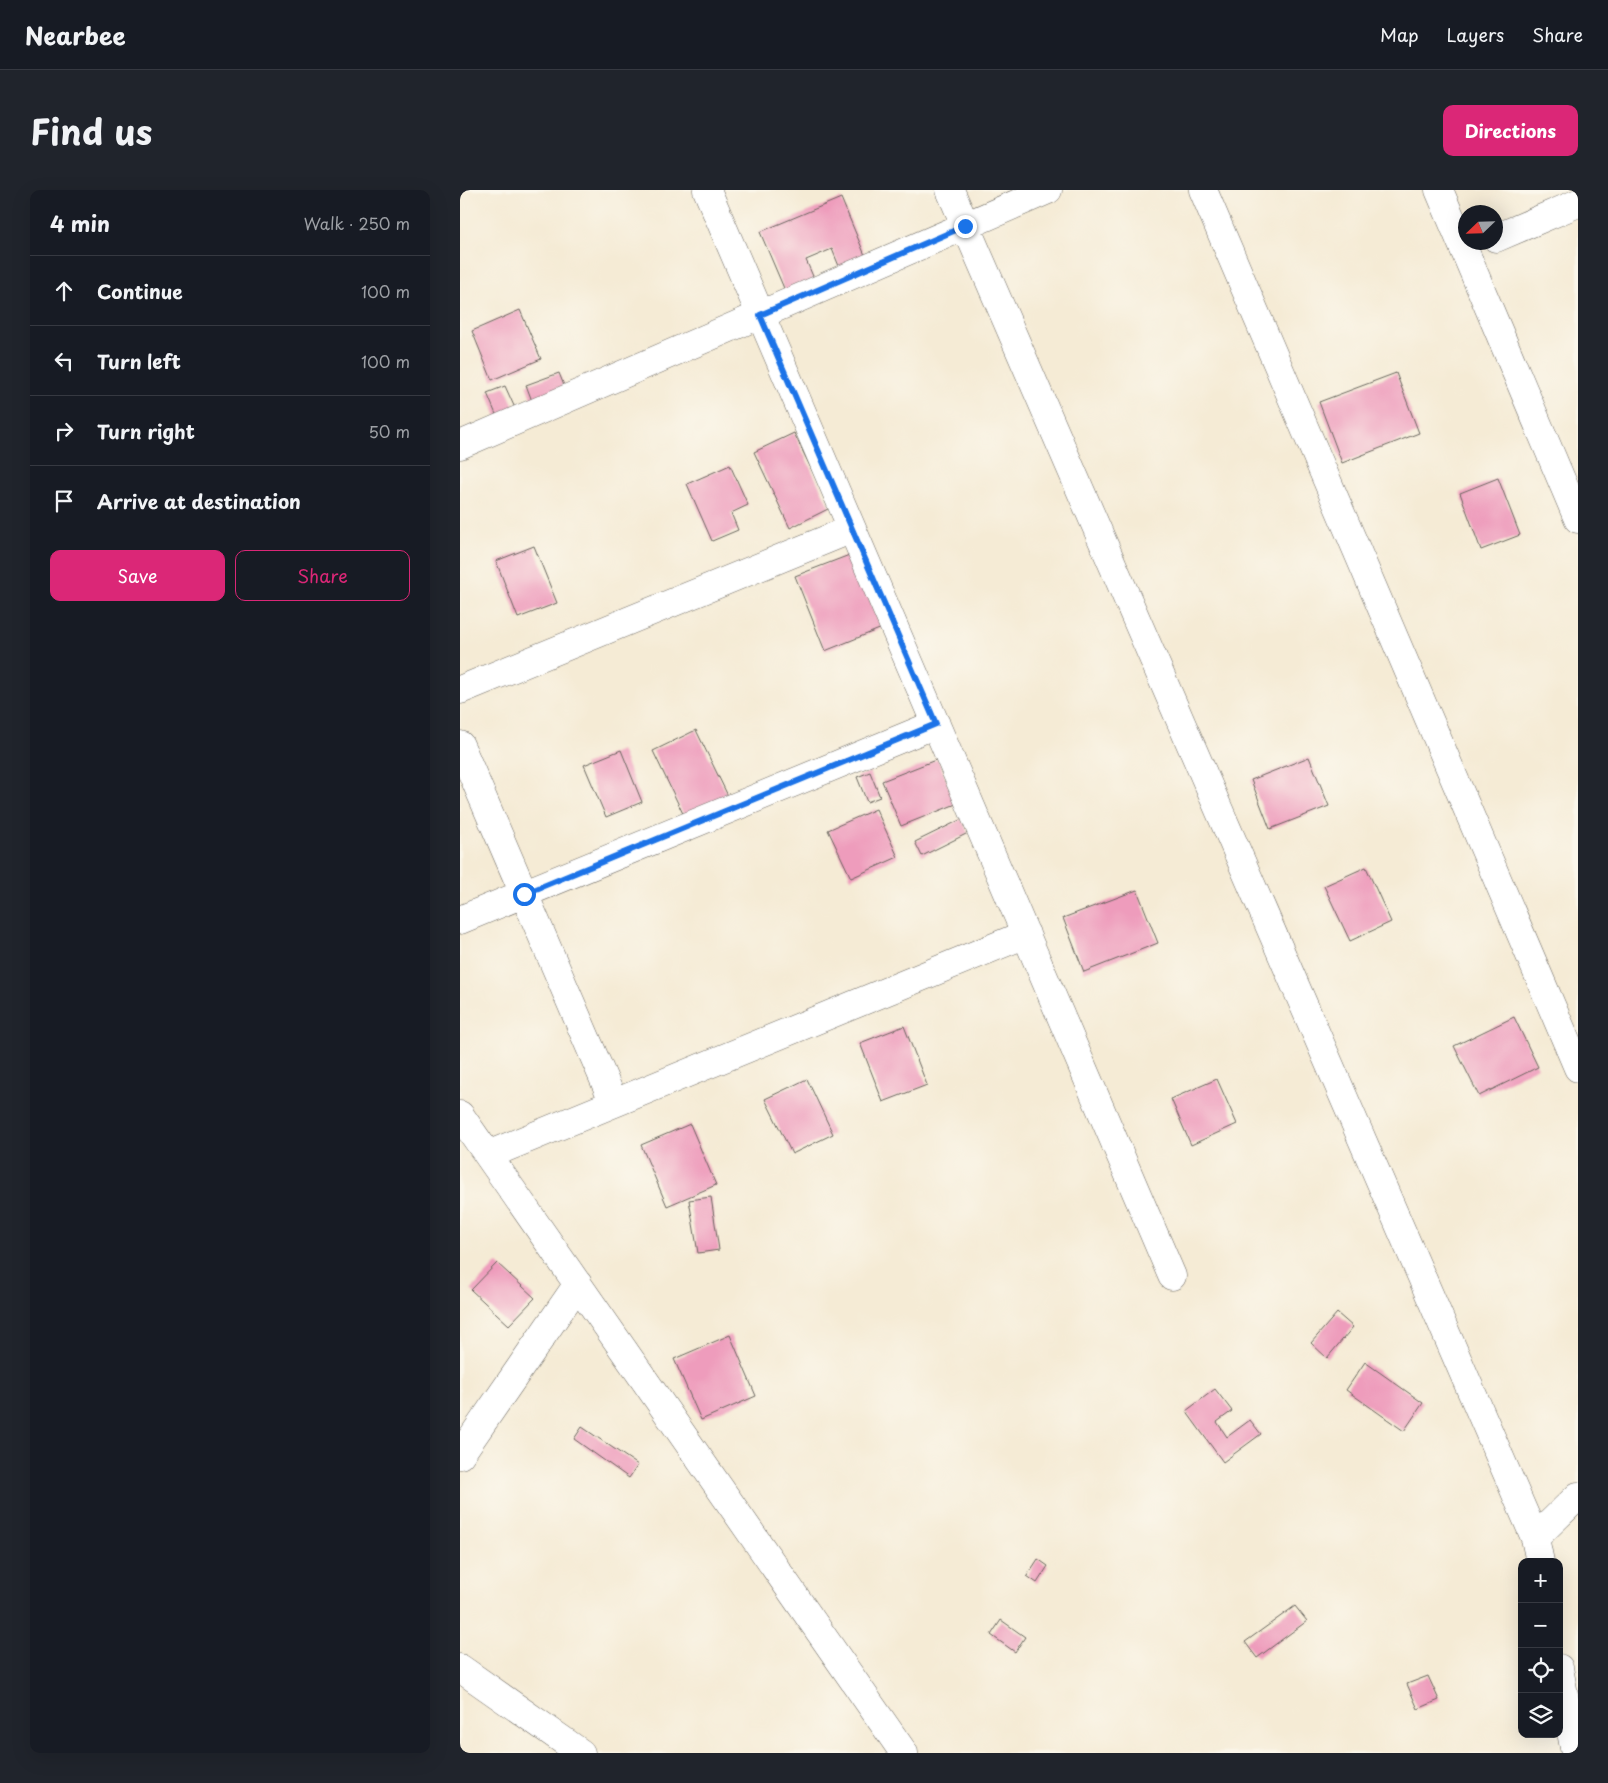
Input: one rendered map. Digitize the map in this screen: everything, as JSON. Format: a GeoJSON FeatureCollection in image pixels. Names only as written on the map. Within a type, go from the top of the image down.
{"type":"FeatureCollection","features":[{"type":"Feature","properties":{"kind":"street"},"geometry":{"type":"LineString","coordinates":[[707,190],[1172,1276]]}},
{"type":"Feature","properties":{"kind":"street"},"geometry":{"type":"LineString","coordinates":[[950,190],[1537,1550],[1578,1496]]}},
{"type":"Feature","properties":{"kind":"street"},"geometry":{"type":"LineString","coordinates":[[460,445],[1048,190]]}},
{"type":"Feature","properties":{"kind":"street"},"geometry":{"type":"LineString","coordinates":[[1203,190],[1578,1068]]}},
{"type":"Feature","properties":{"kind":"street"},"geometry":{"type":"LineString","coordinates":[[1438,190],[1458,221]]}},
{"type":"Feature","properties":{"kind":"street"},"geometry":{"type":"LineString","coordinates":[[1503,235],[1578,204]]}},
{"type":"Feature","properties":{"kind":"street"},"geometry":{"type":"LineString","coordinates":[[1476,250],[1578,518]]}},
{"type":"Feature","properties":{"kind":"street"},"geometry":{"type":"LineString","coordinates":[[460,690],[852,529]]}},
{"type":"Feature","properties":{"kind":"street"},"geometry":{"type":"LineString","coordinates":[[460,920],[936,724]]}},
{"type":"Feature","properties":{"kind":"street"},"geometry":{"type":"LineString","coordinates":[[460,745],[614,1103]]}},
{"type":"Feature","properties":{"kind":"street"},"geometry":{"type":"LineString","coordinates":[[488,1155],[1026,934]]}},
{"type":"Feature","properties":{"kind":"street"},"geometry":{"type":"LineString","coordinates":[[460,1115],[904,1753]]}},
{"type":"Feature","properties":{"kind":"street"},"geometry":{"type":"LineString","coordinates":[[460,1455],[578,1284]]}},
{"type":"Feature","properties":{"kind":"street"},"geometry":{"type":"LineString","coordinates":[[460,1668],[581,1753]]}},
{"type":"Feature","properties":{"kind":"street"},"geometry":{"type":"LineString","coordinates":[[1563,1689],[1575,1753]]}},
{"type":"Feature","properties":{"kind":"building"},"geometry":{"type":"Polygon","coordinates":[[[841,198],[867,260],[841,271],[832,249],[806,260],[815,281],[786,293],[760,232],[841,198]]]}},
{"type":"Feature","properties":{"kind":"building"},"geometry":{"type":"Polygon","coordinates":[[[520,310],[541,359],[492,380],[472,331],[520,310]]]}},
{"type":"Feature","properties":{"kind":"building"},"geometry":{"type":"Polygon","coordinates":[[[559,373],[565,388],[532,401],[526,385],[559,373]]]}},
{"type":"Feature","properties":{"kind":"building"},"geometry":{"type":"Polygon","coordinates":[[[1396,373],[1419,433],[1342,463],[1319,402],[1396,373]]]}},
{"type":"Feature","properties":{"kind":"building"},"geometry":{"type":"Polygon","coordinates":[[[505,386],[519,417],[500,424],[487,393],[505,386]]]}},
{"type":"Feature","properties":{"kind":"building"},"geometry":{"type":"Polygon","coordinates":[[[794,433],[830,508],[790,528],[754,452],[794,433]]]}},
{"type":"Feature","properties":{"kind":"building"},"geometry":{"type":"Polygon","coordinates":[[[730,465],[748,505],[731,513],[738,530],[712,541],[687,484],[730,465]]]}},
{"type":"Feature","properties":{"kind":"building"},"geometry":{"type":"Polygon","coordinates":[[[1498,478],[1520,535],[1481,550],[1460,493],[1498,478]]]}},
{"type":"Feature","properties":{"kind":"building"},"geometry":{"type":"Polygon","coordinates":[[[534,546],[557,603],[518,618],[496,561],[534,546]]]}},
{"type":"Feature","properties":{"kind":"building"},"geometry":{"type":"Polygon","coordinates":[[[852,554],[882,628],[825,651],[795,576],[852,554]]]}},
{"type":"Feature","properties":{"kind":"building"},"geometry":{"type":"Polygon","coordinates":[[[696,730],[729,798],[686,820],[653,751],[696,730]]]}},
{"type":"Feature","properties":{"kind":"building"},"geometry":{"type":"Polygon","coordinates":[[[621,750],[642,802],[606,817],[584,765],[621,750]]]}},
{"type":"Feature","properties":{"kind":"building"},"geometry":{"type":"Polygon","coordinates":[[[1309,757],[1329,806],[1270,829],[1251,780],[1309,757]]]}},
{"type":"Feature","properties":{"kind":"building"},"geometry":{"type":"Polygon","coordinates":[[[938,759],[956,804],[901,826],[882,781],[938,759]]]}},
{"type":"Feature","properties":{"kind":"building"},"geometry":{"type":"Polygon","coordinates":[[[870,772],[880,797],[867,802],[857,777],[870,772]]]}},
{"type":"Feature","properties":{"kind":"building"},"geometry":{"type":"Polygon","coordinates":[[[876,809],[898,857],[851,878],[828,830],[876,809]]]}},
{"type":"Feature","properties":{"kind":"building"},"geometry":{"type":"Polygon","coordinates":[[[962,819],[968,833],[922,856],[915,842],[962,819]]]}},
{"type":"Feature","properties":{"kind":"building"},"geometry":{"type":"Polygon","coordinates":[[[1366,867],[1391,922],[1350,941],[1324,886],[1366,867]]]}},
{"type":"Feature","properties":{"kind":"building"},"geometry":{"type":"Polygon","coordinates":[[[1137,890],[1158,943],[1084,972],[1063,918],[1137,890]]]}},
{"type":"Feature","properties":{"kind":"building"},"geometry":{"type":"Polygon","coordinates":[[[1514,1017],[1538,1067],[1479,1096],[1454,1046],[1514,1017]]]}},
{"type":"Feature","properties":{"kind":"building"},"geometry":{"type":"Polygon","coordinates":[[[904,1026],[927,1085],[883,1102],[860,1043],[904,1026]]]}},
{"type":"Feature","properties":{"kind":"building"},"geometry":{"type":"Polygon","coordinates":[[[807,1079],[833,1134],[792,1154],[765,1099],[807,1079]]]}},
{"type":"Feature","properties":{"kind":"building"},"geometry":{"type":"Polygon","coordinates":[[[1217,1079],[1237,1124],[1191,1145],[1171,1099],[1217,1079]]]}},
{"type":"Feature","properties":{"kind":"building"},"geometry":{"type":"Polygon","coordinates":[[[690,1124],[716,1185],[667,1206],[641,1145],[690,1124]]]}},
{"type":"Feature","properties":{"kind":"building"},"geometry":{"type":"Polygon","coordinates":[[[711,1197],[719,1250],[698,1253],[689,1200],[711,1197]]]}},
{"type":"Feature","properties":{"kind":"building"},"geometry":{"type":"Polygon","coordinates":[[[497,1263],[535,1298],[509,1325],[471,1290],[497,1263]]]}},
{"type":"Feature","properties":{"kind":"building"},"geometry":{"type":"Polygon","coordinates":[[[1337,1313],[1353,1327],[1327,1358],[1311,1343],[1337,1313]]]}},
{"type":"Feature","properties":{"kind":"building"},"geometry":{"type":"Polygon","coordinates":[[[730,1335],[756,1396],[701,1420],[674,1359],[730,1335]]]}},
{"type":"Feature","properties":{"kind":"building"},"geometry":{"type":"Polygon","coordinates":[[[1365,1362],[1423,1403],[1404,1431],[1346,1390],[1365,1362]]]}},
{"type":"Feature","properties":{"kind":"building"},"geometry":{"type":"Polygon","coordinates":[[[1215,1389],[1232,1411],[1217,1422],[1227,1437],[1250,1420],[1261,1434],[1223,1462],[1186,1411],[1215,1389]]]}},
{"type":"Feature","properties":{"kind":"building"},"geometry":{"type":"Polygon","coordinates":[[[582,1427],[638,1465],[629,1478],[574,1439],[582,1427]]]}},
{"type":"Feature","properties":{"kind":"building"},"geometry":{"type":"Polygon","coordinates":[[[1038,1559],[1048,1566],[1037,1583],[1027,1576],[1038,1559]]]}},
{"type":"Feature","properties":{"kind":"building"},"geometry":{"type":"Polygon","coordinates":[[[1295,1606],[1307,1621],[1257,1658],[1245,1642],[1295,1606]]]}},
{"type":"Feature","properties":{"kind":"building"},"geometry":{"type":"Polygon","coordinates":[[[1001,1620],[1025,1637],[1015,1652],[991,1635],[1001,1620]]]}},
{"type":"Feature","properties":{"kind":"building"},"geometry":{"type":"Polygon","coordinates":[[[1428,1676],[1439,1700],[1418,1709],[1407,1684],[1428,1676]]]}},
{"type":"Feature","properties":{"kind":"route"},"geometry":{"type":"LineString","coordinates":[[524,894],[936,724],[760,315],[965,226]]}}]}
